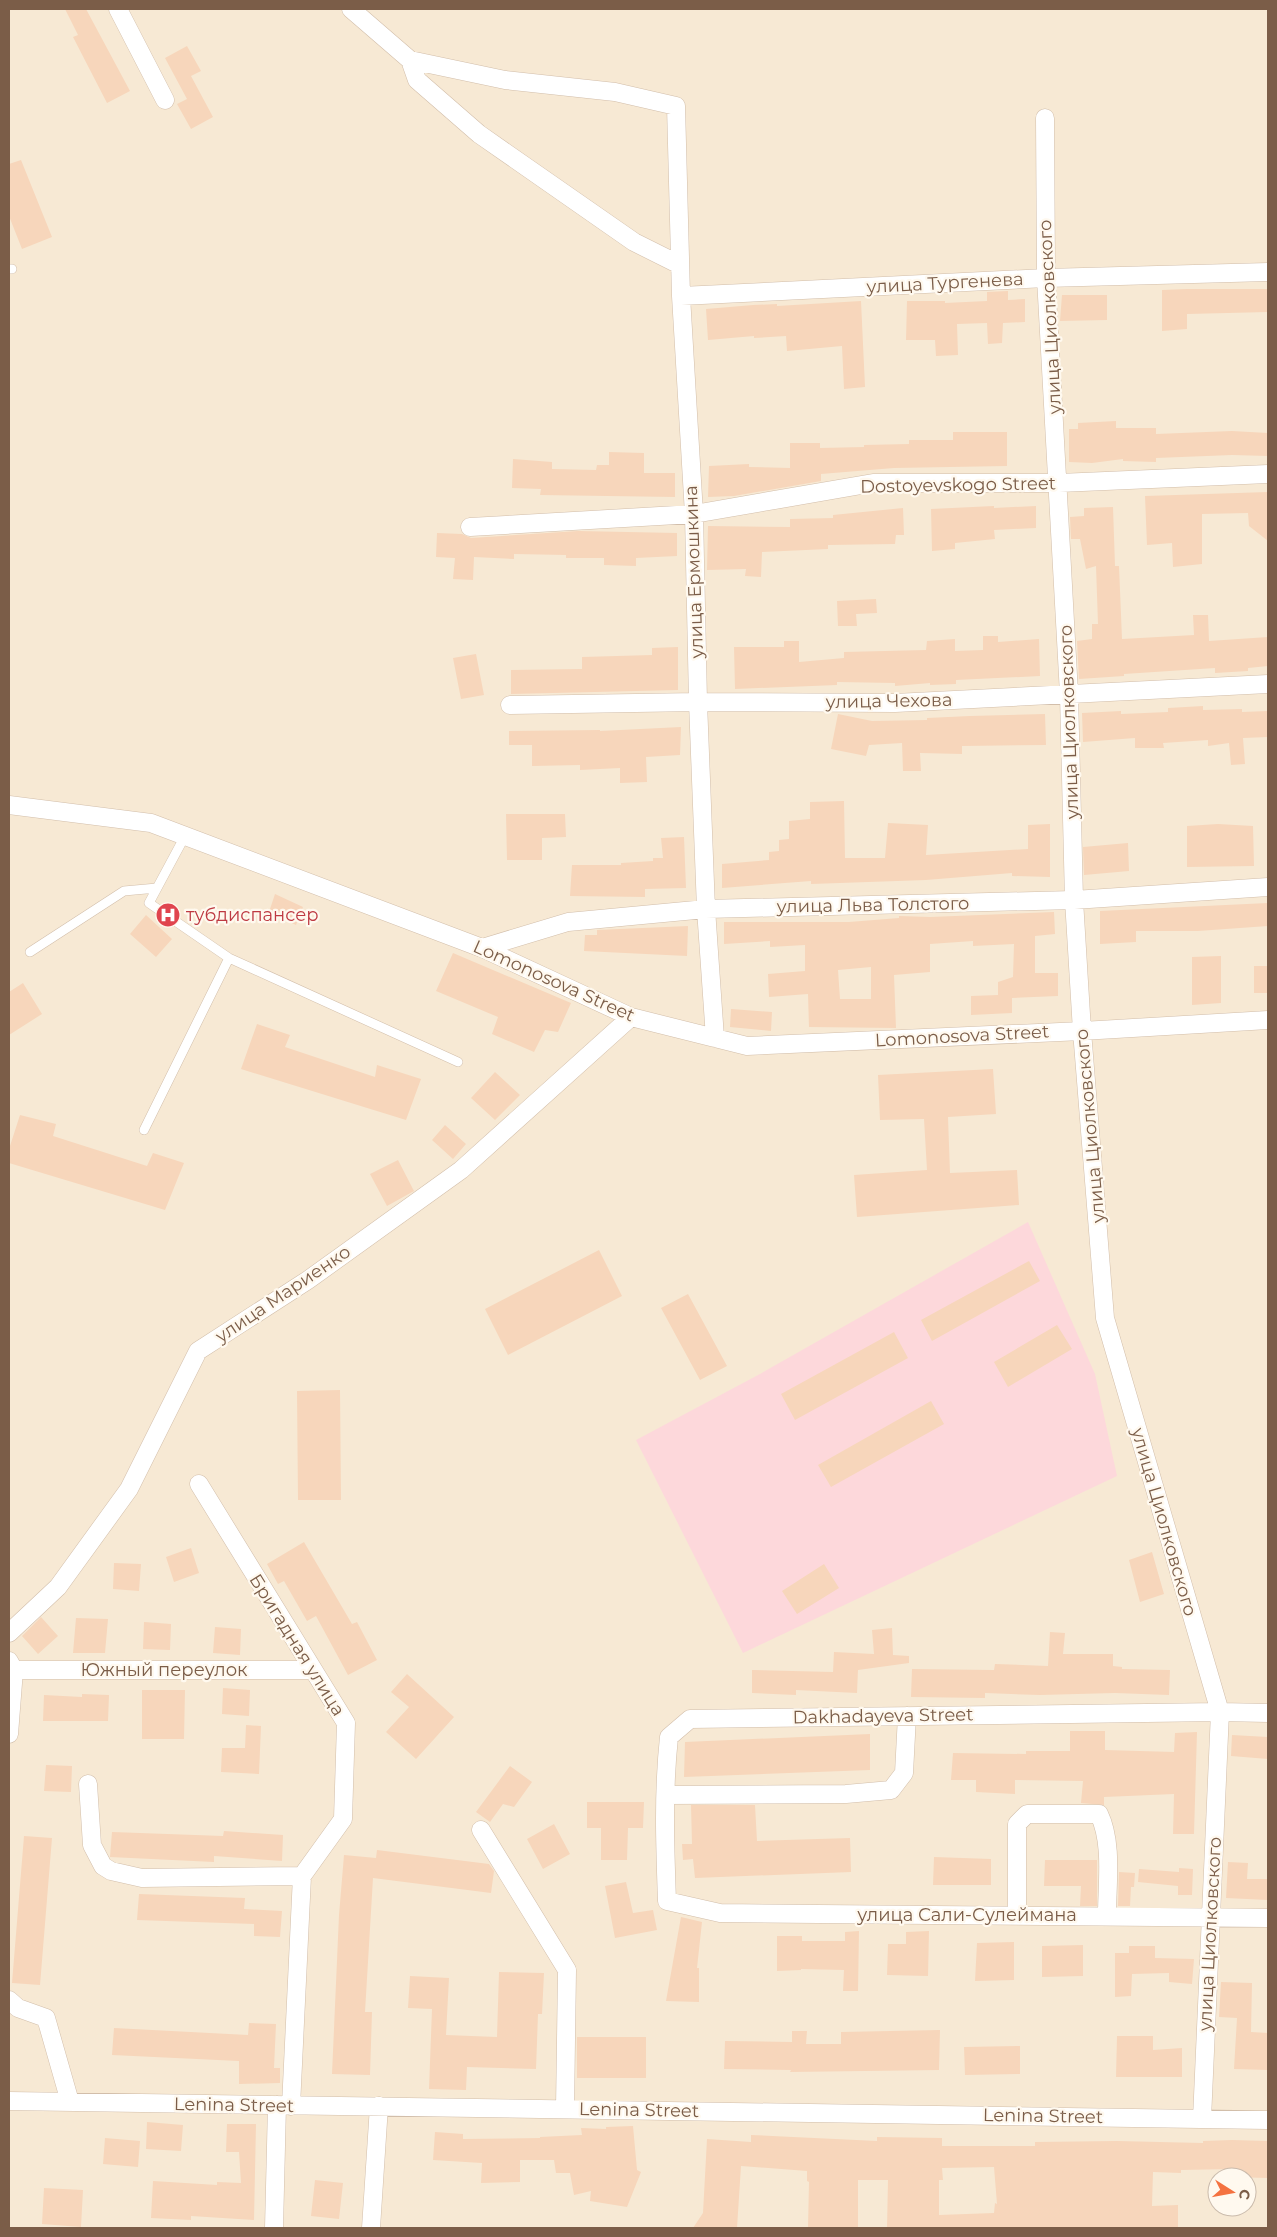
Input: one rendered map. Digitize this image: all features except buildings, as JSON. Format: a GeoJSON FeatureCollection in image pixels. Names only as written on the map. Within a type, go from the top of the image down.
{"type":"FeatureCollection","features":[{"type":"Feature","properties":{"kind":"street"},"geometry":{"type":"LineString","coordinates":[[118,9],[165,100]]}},
{"type":"Feature","properties":{"kind":"street"},"geometry":{"type":"LineString","coordinates":[[351,9],[410,60],[417,80],[480,134],[634,242],[680,264]]}},
{"type":"Feature","properties":{"kind":"street","name":"улица Ермошкина"},"geometry":{"type":"LineString","coordinates":[[410,60],[505,80],[615,92],[676,106],[681,296],[694,514],[698,702],[706,909],[714,1038]]}},
{"type":"Feature","properties":{"kind":"street","name":"улица Циолковского"},"geometry":{"type":"LineString","coordinates":[[1044,118],[1046,278],[1059,483],[1069,694],[1074,900],[1082,1031],[1105,1318],[1220,1712],[1202,2118]]}},
{"type":"Feature","properties":{"kind":"street","name":"улица Тургенева"},"geometry":{"type":"LineString","coordinates":[[681,296],[1046,278],[1268,272]]}},
{"type":"Feature","properties":{"kind":"street","name":"Dostoyevskogo Street"},"geometry":{"type":"LineString","coordinates":[[470,527],[694,514],[873,484],[1059,483],[1268,474]]}},
{"type":"Feature","properties":{"kind":"street","name":"улица Чехова"},"geometry":{"type":"LineString","coordinates":[[510,706],[698,702],[895,703],[1268,684]]}},
{"type":"Feature","properties":{"kind":"street","name":"Lomonosova Street"},"geometry":{"type":"LineString","coordinates":[[9,805],[151,823],[482,948],[630,1017],[747,1046],[1082,1031],[1268,1020]]}},
{"type":"Feature","properties":{"kind":"street","name":"улица Льва Толстого"},"geometry":{"type":"LineString","coordinates":[[482,948],[568,922],[706,909],[1074,900],[1268,887]]}},
{"type":"Feature","properties":{"kind":"street","name":"улица Мариенко"},"geometry":{"type":"LineString","coordinates":[[9,1633],[58,1587],[129,1489],[198,1351],[308,1280],[461,1170],[630,1017]]}},
{"type":"Feature","properties":{"kind":"street","name":"Бригадная улица"},"geometry":{"type":"LineString","coordinates":[[199,1484],[346,1724],[342,1819],[302,1876]]}},
{"type":"Feature","properties":{"kind":"street"},"geometry":{"type":"LineString","coordinates":[[9,1734],[11,1665]]}},
{"type":"Feature","properties":{"kind":"street","name":"Южный переулок"},"geometry":{"type":"LineString","coordinates":[[11,1665],[313,1670]]}},
{"type":"Feature","properties":{"kind":"street","name":"Dakhadayeva Street"},"geometry":{"type":"LineString","coordinates":[[667,1901],[666,1795],[669,1737],[690,1718],[1268,1713]]}},
{"type":"Feature","properties":{"kind":"street"},"geometry":{"type":"LineString","coordinates":[[666,1795],[846,1794],[891,1790],[904,1773],[907,1716]]}},
{"type":"Feature","properties":{"kind":"street"},"geometry":{"type":"LineString","coordinates":[[88,1784],[92,1845],[103,1866],[111,1871],[142,1878],[302,1876],[274,2228]]}},
{"type":"Feature","properties":{"kind":"street"},"geometry":{"type":"LineString","coordinates":[[1017,1915],[1017,1824],[1027,1814],[1099,1814],[1104,1825],[1108,1860],[1107,1916]]}},
{"type":"Feature","properties":{"kind":"street"},"geometry":{"type":"LineString","coordinates":[[481,1830],[567,1970],[565,2109]]}},
{"type":"Feature","properties":{"kind":"street","name":"улица Сали-Сулеймана"},"geometry":{"type":"LineString","coordinates":[[667,1901],[720,1913],[1268,1918]]}},
{"type":"Feature","properties":{"kind":"street"},"geometry":{"type":"LineString","coordinates":[[9,2000],[18,2008],[46,2018],[70,2102]]}},
{"type":"Feature","properties":{"kind":"street","name":"Lenina Street"},"geometry":{"type":"LineString","coordinates":[[9,2101],[1268,2120]]}},
{"type":"Feature","properties":{"kind":"street"},"geometry":{"type":"LineString","coordinates":[[371,2228],[379,2106]]}},
{"type":"Feature","properties":{"kind":"lane"},"geometry":{"type":"LineString","coordinates":[[185,836],[150,903],[229,958],[458,1062]]}},
{"type":"Feature","properties":{"kind":"lane"},"geometry":{"type":"LineString","coordinates":[[30,952],[124,891],[157,888]]}},
{"type":"Feature","properties":{"kind":"lane"},"geometry":{"type":"LineString","coordinates":[[144,1130],[229,958]]}},
{"type":"Feature","properties":{"kind":"shaded area"},"geometry":{"type":"Polygon","coordinates":[[[9,9],[1268,9],[1268,2228],[9,2228],[9,9]]]}},
{"type":"Feature","properties":{"kind":"shaded area"},"geometry":{"type":"Polygon","coordinates":[[[1028,1222],[1095,1374],[1117,1476],[743,1653],[636,1440],[760,1374],[1028,1222]]]}},
{"type":"Feature","properties":{"kind":"place","name":"тубдиспансер"},"geometry":{"type":"Point","coordinates":[168,915]}}]}
